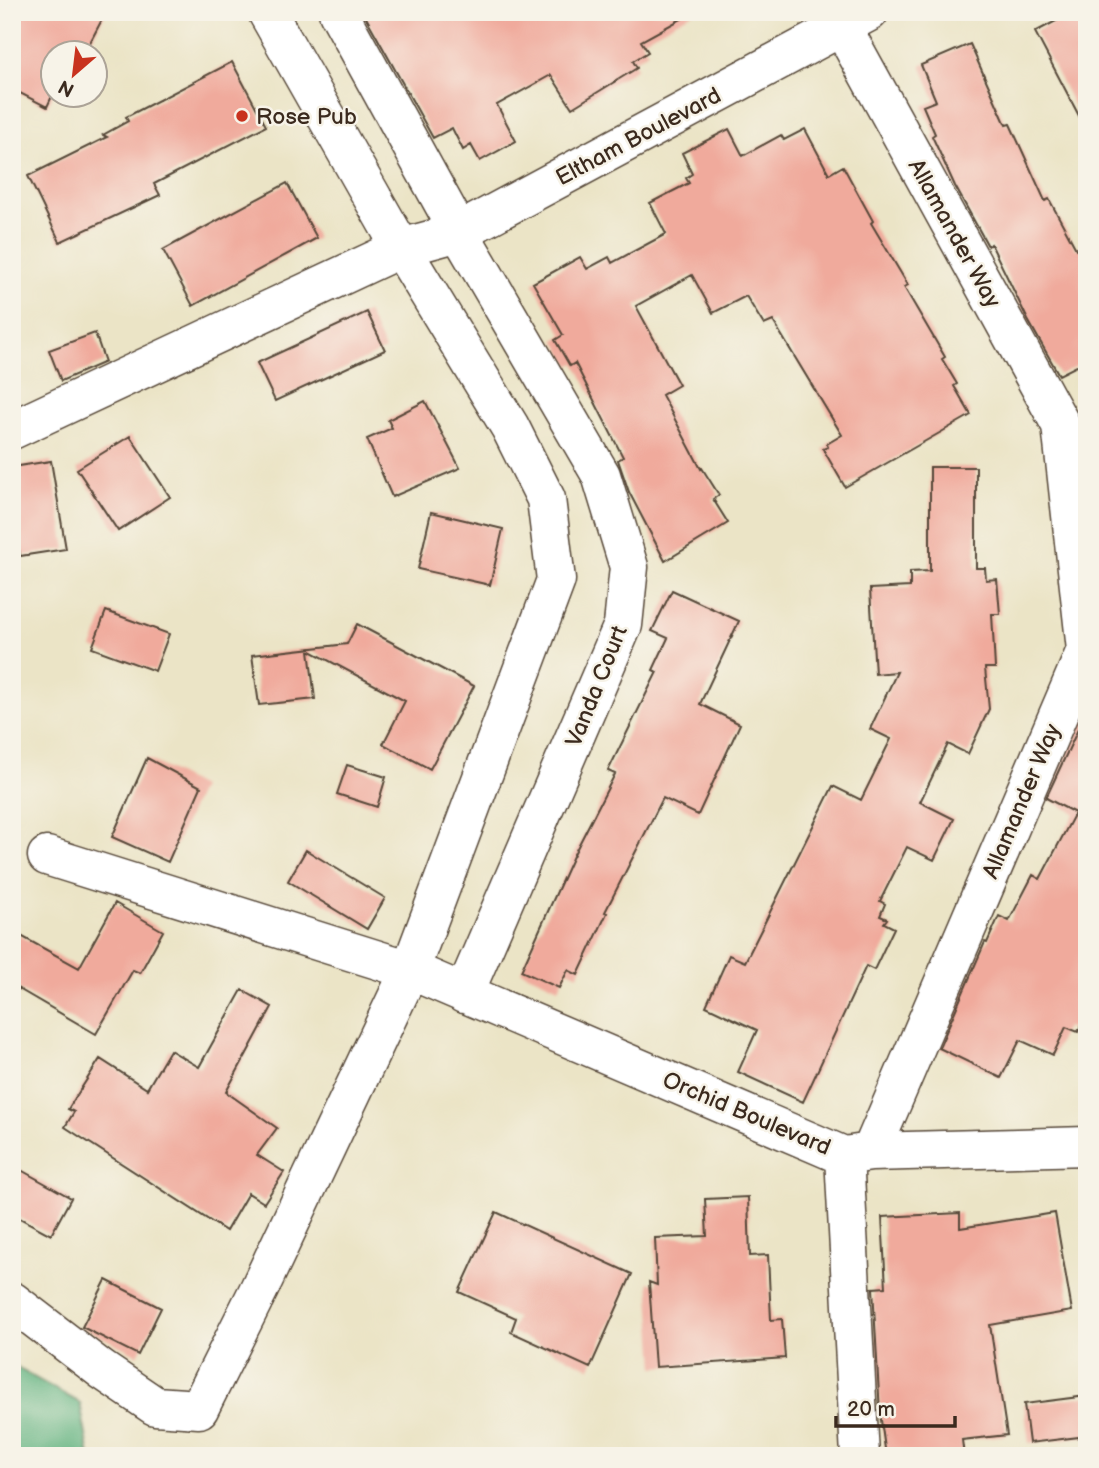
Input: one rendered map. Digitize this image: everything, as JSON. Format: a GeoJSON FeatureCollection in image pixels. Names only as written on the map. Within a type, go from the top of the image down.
{"type":"FeatureCollection","features":[{"type":"Feature","properties":{"kind":"street"},"geometry":{"type":"LineString","coordinates":[[12,1301],[102,1370],[155,1406],[199,1409],[410,970],[556,580],[546,499],[510,427],[401,247],[267,12]]}},
{"type":"Feature","properties":{"kind":"street","name":"Vanda Court"},"geometry":{"type":"LineString","coordinates":[[338,12],[459,232],[601,475],[629,567],[624,625],[464,994]]}},
{"type":"Feature","properties":{"kind":"street","name":"Eltham Boulevard"},"geometry":{"type":"LineString","coordinates":[[12,430],[401,247],[459,232],[856,20]]}},
{"type":"Feature","properties":{"kind":"street","name":"Allamander Way"},"geometry":{"type":"LineString","coordinates":[[856,20],[1060,425],[1086,650],[858,1154]]}},
{"type":"Feature","properties":{"kind":"street","name":"Orchid Boulevard"},"geometry":{"type":"LineString","coordinates":[[47,856],[410,970],[734,1107],[858,1154],[1087,1146]]}},
{"type":"Feature","properties":{"kind":"street"},"geometry":{"type":"LineString","coordinates":[[858,1154],[860,1456]]}},
{"type":"Feature","properties":{"kind":"green space"},"geometry":{"type":"Polygon","coordinates":[[[12,1365],[80,1403],[90,1456],[12,1456],[12,1365]]]}},
{"type":"Feature","properties":{"kind":"building"},"geometry":{"type":"Polygon","coordinates":[[[12,12],[106,12],[92,38],[38,38],[38,102],[12,89],[12,12]]]}},
{"type":"Feature","properties":{"kind":"building"},"geometry":{"type":"Polygon","coordinates":[[[363,12],[694,12],[641,41],[648,52],[633,61],[637,68],[572,108],[551,75],[497,105],[516,141],[480,161],[471,145],[463,150],[452,128],[433,138],[363,12]]]}},
{"type":"Feature","properties":{"kind":"building"},"geometry":{"type":"Polygon","coordinates":[[[1073,12],[1087,12],[1087,131],[1035,32],[1073,12]]]}},
{"type":"Feature","properties":{"kind":"building"},"geometry":{"type":"Polygon","coordinates":[[[970,44],[1006,125],[1010,124],[1045,201],[1049,199],[1076,249],[1087,244],[1087,361],[1059,375],[1028,320],[991,244],[988,246],[955,186],[932,136],[935,134],[923,106],[936,101],[921,65],[970,44]]]}},
{"type":"Feature","properties":{"kind":"building"},"geometry":{"type":"Polygon","coordinates":[[[232,62],[266,126],[154,184],[160,195],[60,242],[28,176],[107,137],[103,135],[128,121],[126,117],[232,62]]]}},
{"type":"Feature","properties":{"kind":"building"},"geometry":{"type":"Polygon","coordinates":[[[729,129],[743,156],[781,135],[784,140],[805,129],[829,174],[843,166],[873,221],[871,223],[908,285],[904,287],[945,357],[942,359],[957,384],[954,386],[971,415],[845,487],[823,449],[842,435],[773,321],[764,325],[746,296],[713,313],[692,275],[636,306],[679,385],[662,395],[701,469],[719,495],[713,499],[728,523],[665,561],[629,492],[618,460],[623,457],[575,363],[570,366],[555,340],[563,335],[533,283],[580,257],[587,269],[609,257],[612,263],[666,234],[650,203],[689,183],[686,178],[692,174],[682,153],[729,129]]]}},
{"type":"Feature","properties":{"kind":"building"},"geometry":{"type":"Polygon","coordinates":[[[287,183],[317,238],[193,306],[163,250],[287,183]]]}},
{"type":"Feature","properties":{"kind":"building"},"geometry":{"type":"Polygon","coordinates":[[[367,312],[385,350],[275,401],[257,363],[367,312]]]}},
{"type":"Feature","properties":{"kind":"building"},"geometry":{"type":"Polygon","coordinates":[[[95,333],[105,362],[61,381],[49,350],[95,333]]]}},
{"type":"Feature","properties":{"kind":"building"},"geometry":{"type":"Polygon","coordinates":[[[425,401],[460,468],[392,497],[367,439],[392,428],[388,420],[425,401]]]}},
{"type":"Feature","properties":{"kind":"building"},"geometry":{"type":"Polygon","coordinates":[[[130,436],[170,497],[118,531],[77,469],[130,436]]]}},
{"type":"Feature","properties":{"kind":"building"},"geometry":{"type":"Polygon","coordinates":[[[51,461],[66,549],[20,556],[18,543],[12,544],[12,467],[51,461]]]}},
{"type":"Feature","properties":{"kind":"building"},"geometry":{"type":"Polygon","coordinates":[[[930,467],[976,467],[976,568],[985,568],[986,580],[997,579],[1000,614],[992,614],[995,668],[985,668],[989,709],[968,754],[948,744],[920,802],[954,819],[934,860],[907,847],[880,901],[885,904],[880,916],[887,919],[884,923],[894,928],[874,970],[866,966],[803,1102],[738,1072],[757,1030],[706,1006],[729,955],[745,962],[833,786],[861,800],[891,739],[870,729],[897,672],[875,674],[870,589],[910,587],[910,572],[930,571],[930,467]]]}},
{"type":"Feature","properties":{"kind":"building"},"geometry":{"type":"Polygon","coordinates":[[[431,512],[503,529],[490,585],[418,569],[431,512]]]}},
{"type":"Feature","properties":{"kind":"building"},"geometry":{"type":"Polygon","coordinates":[[[672,590],[739,621],[700,704],[740,724],[698,815],[663,798],[605,912],[607,913],[578,975],[568,970],[559,988],[521,971],[573,856],[615,774],[608,771],[657,672],[653,670],[668,638],[652,631],[672,590]]]}},
{"type":"Feature","properties":{"kind":"building"},"geometry":{"type":"Polygon","coordinates":[[[106,611],[169,634],[155,671],[92,648],[106,611]]]}},
{"type":"Feature","properties":{"kind":"building"},"geometry":{"type":"Polygon","coordinates":[[[357,624],[474,686],[430,769],[383,744],[405,701],[309,650],[315,699],[259,705],[252,655],[347,644],[357,624]]]}},
{"type":"Feature","properties":{"kind":"building"},"geometry":{"type":"Polygon","coordinates":[[[1087,710],[1087,1013],[1078,1032],[1066,1027],[1053,1055],[1020,1040],[1001,1078],[939,1048],[999,916],[1009,921],[1033,875],[1040,879],[1075,813],[1046,798],[1087,710]]]}},
{"type":"Feature","properties":{"kind":"building"},"geometry":{"type":"Polygon","coordinates":[[[147,758],[201,787],[168,862],[112,837],[147,758]]]}},
{"type":"Feature","properties":{"kind":"building"},"geometry":{"type":"Polygon","coordinates":[[[347,765],[386,777],[377,807],[337,794],[347,765]]]}},
{"type":"Feature","properties":{"kind":"building"},"geometry":{"type":"Polygon","coordinates":[[[306,850],[385,898],[367,929],[288,881],[306,850]]]}},
{"type":"Feature","properties":{"kind":"building"},"geometry":{"type":"Polygon","coordinates":[[[115,903],[163,931],[140,973],[133,970],[96,1034],[12,985],[12,931],[79,968],[115,903]]]}},
{"type":"Feature","properties":{"kind":"building"},"geometry":{"type":"Polygon","coordinates":[[[242,990],[272,1007],[226,1092],[277,1128],[257,1155],[284,1172],[264,1203],[248,1193],[226,1231],[65,1127],[74,1112],[68,1109],[100,1059],[147,1089],[170,1050],[199,1067],[242,990]]]}},
{"type":"Feature","properties":{"kind":"building"},"geometry":{"type":"Polygon","coordinates":[[[12,1165],[71,1198],[51,1235],[12,1214],[12,1165]]]}},
{"type":"Feature","properties":{"kind":"building"},"geometry":{"type":"Polygon","coordinates":[[[748,1197],[750,1256],[768,1255],[771,1320],[782,1319],[785,1358],[655,1367],[649,1282],[657,1285],[655,1238],[707,1236],[705,1199],[748,1197]]]}},
{"type":"Feature","properties":{"kind":"building"},"geometry":{"type":"Polygon","coordinates":[[[496,1212],[632,1274],[590,1368],[511,1332],[516,1318],[459,1292],[496,1212]]]}},
{"type":"Feature","properties":{"kind":"building"},"geometry":{"type":"Polygon","coordinates":[[[960,1213],[960,1228],[1055,1213],[1072,1311],[990,1325],[1007,1435],[962,1440],[964,1456],[886,1456],[880,1413],[873,1288],[886,1287],[882,1217],[960,1213]]]}},
{"type":"Feature","properties":{"kind":"building"},"geometry":{"type":"Polygon","coordinates":[[[106,1280],[161,1308],[138,1355],[82,1327],[106,1280]]]}},
{"type":"Feature","properties":{"kind":"building"},"geometry":{"type":"Polygon","coordinates":[[[1087,1396],[1087,1436],[1029,1443],[1024,1404],[1087,1396]]]}},
{"type":"Feature","properties":{"kind":"place","name":"Rose Pub"},"geometry":{"type":"Point","coordinates":[242,116]}}]}
